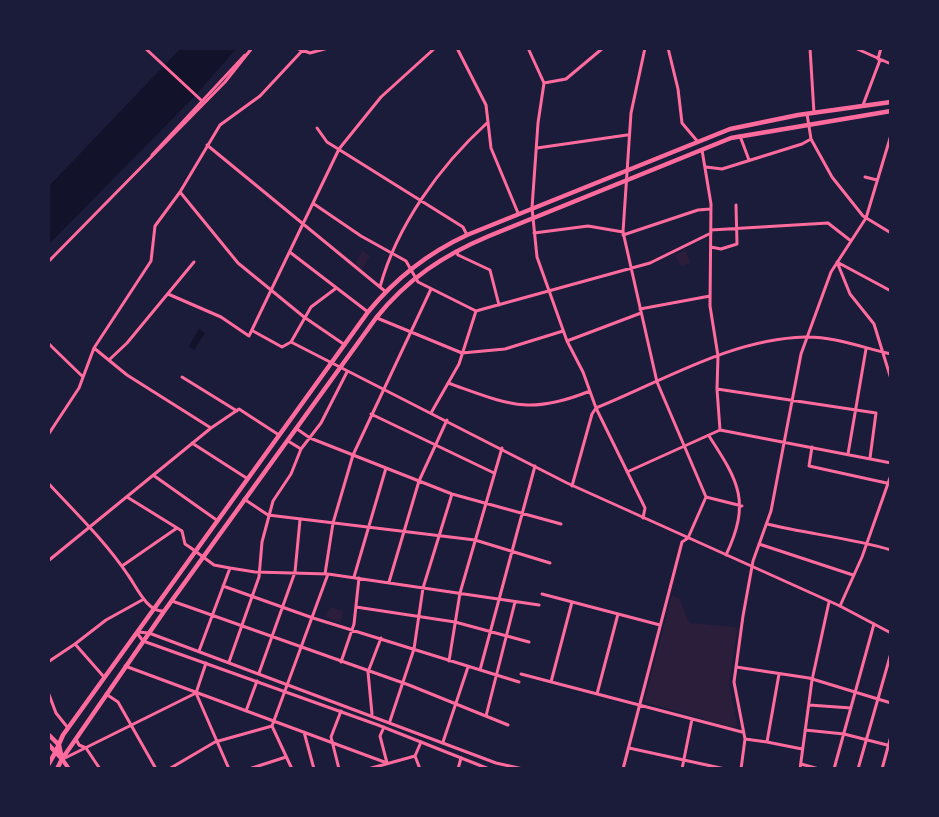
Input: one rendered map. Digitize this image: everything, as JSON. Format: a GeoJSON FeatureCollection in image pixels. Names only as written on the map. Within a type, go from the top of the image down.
{"type":"FeatureCollection","features":[{"type":"Feature","properties":{"kind":"main road"},"geometry":{"type":"LineString","coordinates":[[48,765],[68,728],[368,312],[411,269],[434,252],[518,213],[745,125],[891,102]]}},
{"type":"Feature","properties":{"kind":"main road"},"geometry":{"type":"LineString","coordinates":[[57,769],[105,694],[376,318],[416,277],[456,251],[740,136],[891,111]]}},
{"type":"Feature","properties":{"kind":"main road"},"geometry":{"type":"LineString","coordinates":[[48,734],[58,745],[62,759]]}},
{"type":"Feature","properties":{"kind":"main road"},"geometry":{"type":"LineString","coordinates":[[48,744],[69,769]]}},
{"type":"Feature","properties":{"kind":"street"},"geometry":{"type":"LineString","coordinates":[[145,48],[201,101]]}},
{"type":"Feature","properties":{"kind":"street"},"geometry":{"type":"LineString","coordinates":[[48,262],[225,82],[252,48]]}},
{"type":"Feature","properties":{"kind":"street"},"geometry":{"type":"LineString","coordinates":[[296,48],[301,52]]}},
{"type":"Feature","properties":{"kind":"street"},"geometry":{"type":"LineString","coordinates":[[48,435],[79,388],[94,348],[151,261],[155,226],[180,192],[220,125],[260,96],[301,52],[328,48]]}},
{"type":"Feature","properties":{"kind":"street"},"geometry":{"type":"LineString","coordinates":[[168,294],[221,317],[249,336],[273,291],[339,149],[381,97],[435,48]]}},
{"type":"Feature","properties":{"kind":"street"},"geometry":{"type":"LineString","coordinates":[[457,48],[486,105],[491,148],[518,213]]}},
{"type":"Feature","properties":{"kind":"street"},"geometry":{"type":"LineString","coordinates":[[528,48],[544,83],[538,123],[532,208],[537,257],[567,341],[596,408],[645,508],[643,518]]}},
{"type":"Feature","properties":{"kind":"street"},"geometry":{"type":"LineString","coordinates":[[544,83],[566,79],[603,48]]}},
{"type":"Feature","properties":{"kind":"street"},"geometry":{"type":"LineString","coordinates":[[623,769],[682,542],[688,538],[706,497],[657,382],[623,234],[631,108],[645,48]]}},
{"type":"Feature","properties":{"kind":"street"},"geometry":{"type":"LineString","coordinates":[[668,48],[678,89],[682,123],[698,142]]}},
{"type":"Feature","properties":{"kind":"street"},"geometry":{"type":"LineString","coordinates":[[810,48],[814,113]]}},
{"type":"Feature","properties":{"kind":"street"},"geometry":{"type":"LineString","coordinates":[[855,48],[891,64]]}},
{"type":"Feature","properties":{"kind":"street"},"geometry":{"type":"LineString","coordinates":[[862,106],[881,48]]}},
{"type":"Feature","properties":{"kind":"street"},"geometry":{"type":"LineString","coordinates":[[148,159],[247,54]]}},
{"type":"Feature","properties":{"kind":"street"},"geometry":{"type":"LineString","coordinates":[[807,114],[811,139],[832,177],[866,218],[891,233]]}},
{"type":"Feature","properties":{"kind":"street"},"geometry":{"type":"LineString","coordinates":[[380,287],[393,254],[422,201],[455,154],[487,123]]}},
{"type":"Feature","properties":{"kind":"street"},"geometry":{"type":"LineString","coordinates":[[317,128],[327,142],[463,227],[467,235]]}},
{"type":"Feature","properties":{"kind":"street"},"geometry":{"type":"LineString","coordinates":[[537,148],[628,135]]}},
{"type":"Feature","properties":{"kind":"street"},"geometry":{"type":"LineString","coordinates":[[741,769],[746,739],[735,694],[736,667],[752,567],[767,524],[807,337],[837,262],[866,218],[891,135]]}},
{"type":"Feature","properties":{"kind":"street"},"geometry":{"type":"LineString","coordinates":[[740,136],[749,160]]}},
{"type":"Feature","properties":{"kind":"street"},"geometry":{"type":"LineString","coordinates":[[706,167],[722,169],[802,144],[811,139]]}},
{"type":"Feature","properties":{"kind":"street"},"geometry":{"type":"LineString","coordinates":[[207,145],[386,292]]}},
{"type":"Feature","properties":{"kind":"street"},"geometry":{"type":"LineString","coordinates":[[702,150],[710,209],[710,296],[718,356],[717,389],[720,430]]}},
{"type":"Feature","properties":{"kind":"street"},"geometry":{"type":"LineString","coordinates":[[865,177],[877,180]]}},
{"type":"Feature","properties":{"kind":"street"},"geometry":{"type":"LineString","coordinates":[[180,192],[238,263],[345,345]]}},
{"type":"Feature","properties":{"kind":"street"},"geometry":{"type":"LineString","coordinates":[[314,204],[406,261],[418,282],[476,311],[663,257],[711,231],[736,227],[830,223],[851,241]]}},
{"type":"Feature","properties":{"kind":"street"},"geometry":{"type":"LineString","coordinates":[[711,247],[721,249],[737,244],[736,205]]}},
{"type":"Feature","properties":{"kind":"street"},"geometry":{"type":"LineString","coordinates":[[534,233],[588,226],[623,234],[698,210],[710,209]]}},
{"type":"Feature","properties":{"kind":"street"},"geometry":{"type":"LineString","coordinates":[[456,251],[458,255],[490,270],[499,305]]}},
{"type":"Feature","properties":{"kind":"street"},"geometry":{"type":"LineString","coordinates":[[291,253],[335,289],[368,312]]}},
{"type":"Feature","properties":{"kind":"street"},"geometry":{"type":"LineString","coordinates":[[109,360],[127,343],[194,262]]}},
{"type":"Feature","properties":{"kind":"street"},"geometry":{"type":"LineString","coordinates":[[837,262],[891,291]]}},
{"type":"Feature","properties":{"kind":"street"},"geometry":{"type":"LineString","coordinates":[[837,262],[850,294],[874,324],[880,352],[891,379]]}},
{"type":"Feature","properties":{"kind":"street"},"geometry":{"type":"LineString","coordinates":[[253,331],[282,347],[291,342],[319,299],[335,289]]}},
{"type":"Feature","properties":{"kind":"street"},"geometry":{"type":"LineString","coordinates":[[169,769],[215,742],[272,726],[275,721],[327,574],[333,523],[353,455],[382,389],[431,289]]}},
{"type":"Feature","properties":{"kind":"street"},"geometry":{"type":"LineString","coordinates":[[567,341],[640,311],[710,296]]}},
{"type":"Feature","properties":{"kind":"street"},"geometry":{"type":"LineString","coordinates":[[431,413],[462,353],[476,311]]}},
{"type":"Feature","properties":{"kind":"street"},"geometry":{"type":"LineString","coordinates":[[376,318],[462,353],[505,349],[563,331]]}},
{"type":"Feature","properties":{"kind":"street"},"geometry":{"type":"LineString","coordinates":[[572,486],[589,424],[596,408],[657,382],[674,372],[765,341],[807,337],[891,354]]}},
{"type":"Feature","properties":{"kind":"street"},"geometry":{"type":"LineString","coordinates":[[291,342],[502,448],[572,486],[840,606],[891,633]]}},
{"type":"Feature","properties":{"kind":"street"},"geometry":{"type":"LineString","coordinates":[[48,343],[82,376]]}},
{"type":"Feature","properties":{"kind":"street"},"geometry":{"type":"LineString","coordinates":[[94,348],[127,375],[211,428]]}},
{"type":"Feature","properties":{"kind":"street"},"geometry":{"type":"LineString","coordinates":[[848,454],[866,349]]}},
{"type":"Feature","properties":{"kind":"street"},"geometry":{"type":"LineString","coordinates":[[229,662],[260,572],[268,515],[276,495],[296,464],[301,449],[321,423],[347,372]]}},
{"type":"Feature","properties":{"kind":"street"},"geometry":{"type":"LineString","coordinates":[[182,377],[237,411]]}},
{"type":"Feature","properties":{"kind":"street"},"geometry":{"type":"LineString","coordinates":[[448,383],[512,405],[557,403],[590,391]]}},
{"type":"Feature","properties":{"kind":"street"},"geometry":{"type":"LineString","coordinates":[[717,389],[876,413],[870,458]]}},
{"type":"Feature","properties":{"kind":"street"},"geometry":{"type":"LineString","coordinates":[[48,561],[192,443],[239,409],[279,435]]}},
{"type":"Feature","properties":{"kind":"street"},"geometry":{"type":"LineString","coordinates":[[371,414],[494,472]]}},
{"type":"Feature","properties":{"kind":"street"},"geometry":{"type":"LineString","coordinates":[[388,582],[419,481],[447,420]]}},
{"type":"Feature","properties":{"kind":"street"},"geometry":{"type":"LineString","coordinates":[[296,428],[310,438],[452,494],[485,505],[561,524]]}},
{"type":"Feature","properties":{"kind":"street"},"geometry":{"type":"LineString","coordinates":[[627,472],[720,430],[891,463]]}},
{"type":"Feature","properties":{"kind":"street"},"geometry":{"type":"LineString","coordinates":[[709,436],[725,461],[742,506],[726,555]]}},
{"type":"Feature","properties":{"kind":"street"},"geometry":{"type":"LineString","coordinates":[[287,440],[301,449]]}},
{"type":"Feature","properties":{"kind":"street"},"geometry":{"type":"LineString","coordinates":[[192,443],[248,479]]}},
{"type":"Feature","properties":{"kind":"street"},"geometry":{"type":"LineString","coordinates":[[812,447],[809,466],[890,484]]}},
{"type":"Feature","properties":{"kind":"street"},"geometry":{"type":"LineString","coordinates":[[449,661],[460,593],[502,448]]}},
{"type":"Feature","properties":{"kind":"street"},"geometry":{"type":"LineString","coordinates":[[480,670],[535,466]]}},
{"type":"Feature","properties":{"kind":"street"},"geometry":{"type":"LineString","coordinates":[[354,577],[386,468]]}},
{"type":"Feature","properties":{"kind":"street"},"geometry":{"type":"LineString","coordinates":[[153,475],[218,521]]}},
{"type":"Feature","properties":{"kind":"street"},"geometry":{"type":"LineString","coordinates":[[840,606],[867,543],[891,476]]}},
{"type":"Feature","properties":{"kind":"street"},"geometry":{"type":"LineString","coordinates":[[48,483],[90,527],[153,608],[158,611],[165,610]]}},
{"type":"Feature","properties":{"kind":"street"},"geometry":{"type":"LineString","coordinates":[[390,721],[404,685],[414,649],[423,588],[452,494]]}},
{"type":"Feature","properties":{"kind":"street"},"geometry":{"type":"LineString","coordinates":[[127,496],[182,531],[185,544],[214,565],[260,572],[295,572],[354,577],[539,605]]}},
{"type":"Feature","properties":{"kind":"street"},"geometry":{"type":"LineString","coordinates":[[706,497],[742,506]]}},
{"type":"Feature","properties":{"kind":"street"},"geometry":{"type":"LineString","coordinates":[[244,499],[268,515],[475,540],[550,563]]}},
{"type":"Feature","properties":{"kind":"street"},"geometry":{"type":"LineString","coordinates":[[259,673],[295,572],[300,520]]}},
{"type":"Feature","properties":{"kind":"street"},"geometry":{"type":"LineString","coordinates":[[767,524],[867,543],[891,550]]}},
{"type":"Feature","properties":{"kind":"street"},"geometry":{"type":"LineString","coordinates":[[122,566],[177,528]]}},
{"type":"Feature","properties":{"kind":"street"},"geometry":{"type":"LineString","coordinates":[[759,544],[854,575]]}},
{"type":"Feature","properties":{"kind":"street"},"geometry":{"type":"LineString","coordinates":[[199,651],[230,568]]}},
{"type":"Feature","properties":{"kind":"street"},"geometry":{"type":"LineString","coordinates":[[341,662],[353,629],[359,578]]}},
{"type":"Feature","properties":{"kind":"street"},"geometry":{"type":"LineString","coordinates":[[223,586],[313,618],[519,682]]}},
{"type":"Feature","properties":{"kind":"street"},"geometry":{"type":"LineString","coordinates":[[542,594],[660,625]]}},
{"type":"Feature","properties":{"kind":"street"},"geometry":{"type":"LineString","coordinates":[[48,662],[106,620],[144,598]]}},
{"type":"Feature","properties":{"kind":"street"},"geometry":{"type":"LineString","coordinates":[[171,601],[508,724]]}},
{"type":"Feature","properties":{"kind":"street"},"geometry":{"type":"LineString","coordinates":[[486,716],[515,601]]}},
{"type":"Feature","properties":{"kind":"street"},"geometry":{"type":"LineString","coordinates":[[551,681],[572,602]]}},
{"type":"Feature","properties":{"kind":"street"},"geometry":{"type":"LineString","coordinates":[[800,769],[812,681],[829,602]]}},
{"type":"Feature","properties":{"kind":"street"},"geometry":{"type":"LineString","coordinates":[[356,607],[455,622],[529,642]]}},
{"type":"Feature","properties":{"kind":"street"},"geometry":{"type":"LineString","coordinates":[[597,694],[618,614]]}},
{"type":"Feature","properties":{"kind":"street"},"geometry":{"type":"LineString","coordinates":[[834,769],[874,624]]}},
{"type":"Feature","properties":{"kind":"street"},"geometry":{"type":"LineString","coordinates":[[136,632],[149,633],[372,714],[496,763],[523,769]]}},
{"type":"Feature","properties":{"kind":"street"},"geometry":{"type":"LineString","coordinates":[[136,632],[143,641],[384,727],[491,769],[496,763]]}},
{"type":"Feature","properties":{"kind":"street"},"geometry":{"type":"LineString","coordinates":[[372,714],[368,672],[381,638]]}},
{"type":"Feature","properties":{"kind":"street"},"geometry":{"type":"LineString","coordinates":[[75,644],[105,677]]}},
{"type":"Feature","properties":{"kind":"street"},"geometry":{"type":"LineString","coordinates":[[858,769],[891,653]]}},
{"type":"Feature","properties":{"kind":"street"},"geometry":{"type":"LineString","coordinates":[[206,663],[196,693],[215,742],[229,769]]}},
{"type":"Feature","properties":{"kind":"street"},"geometry":{"type":"LineString","coordinates":[[125,666],[387,764]]}},
{"type":"Feature","properties":{"kind":"street"},"geometry":{"type":"LineString","coordinates":[[443,742],[468,667]]}},
{"type":"Feature","properties":{"kind":"street"},"geometry":{"type":"LineString","coordinates":[[736,667],[812,681],[891,703]]}},
{"type":"Feature","properties":{"kind":"street"},"geometry":{"type":"LineString","coordinates":[[521,674],[743,733]]}},
{"type":"Feature","properties":{"kind":"street"},"geometry":{"type":"LineString","coordinates":[[767,742],[779,674]]}},
{"type":"Feature","properties":{"kind":"street"},"geometry":{"type":"LineString","coordinates":[[246,711],[257,681]]}},
{"type":"Feature","properties":{"kind":"street"},"geometry":{"type":"LineString","coordinates":[[48,692],[56,713],[68,728]]}},
{"type":"Feature","properties":{"kind":"street"},"geometry":{"type":"LineString","coordinates":[[62,759],[196,693]]}},
{"type":"Feature","properties":{"kind":"street"},"geometry":{"type":"LineString","coordinates":[[105,694],[118,702],[129,726],[156,769]]}},
{"type":"Feature","properties":{"kind":"street"},"geometry":{"type":"LineString","coordinates":[[809,705],[851,708]]}},
{"type":"Feature","properties":{"kind":"street"},"geometry":{"type":"LineString","coordinates":[[339,769],[332,742],[340,711]]}},
{"type":"Feature","properties":{"kind":"street"},"geometry":{"type":"LineString","coordinates":[[682,769],[692,719]]}},
{"type":"Feature","properties":{"kind":"street"},"geometry":{"type":"LineString","coordinates":[[272,726],[291,769]]}},
{"type":"Feature","properties":{"kind":"street"},"geometry":{"type":"LineString","coordinates":[[384,727],[380,736],[387,764]]}},
{"type":"Feature","properties":{"kind":"street"},"geometry":{"type":"LineString","coordinates":[[805,730],[844,734],[890,746]]}},
{"type":"Feature","properties":{"kind":"street"},"geometry":{"type":"LineString","coordinates":[[304,732],[314,769]]}},
{"type":"Feature","properties":{"kind":"street"},"geometry":{"type":"LineString","coordinates":[[76,736],[80,745],[86,748],[100,769]]}},
{"type":"Feature","properties":{"kind":"street"},"geometry":{"type":"LineString","coordinates":[[882,769],[891,736]]}},
{"type":"Feature","properties":{"kind":"street"},"geometry":{"type":"LineString","coordinates":[[746,739],[802,749]]}},
{"type":"Feature","properties":{"kind":"street"},"geometry":{"type":"LineString","coordinates":[[420,769],[415,756],[421,742]]}},
{"type":"Feature","properties":{"kind":"street"},"geometry":{"type":"LineString","coordinates":[[628,748],[725,769]]}},
{"type":"Feature","properties":{"kind":"street"},"geometry":{"type":"LineString","coordinates":[[368,769],[415,756]]}},
{"type":"Feature","properties":{"kind":"street"},"geometry":{"type":"LineString","coordinates":[[249,769],[286,757]]}},
{"type":"Feature","properties":{"kind":"street"},"geometry":{"type":"LineString","coordinates":[[458,769],[461,758]]}},
{"type":"Feature","properties":{"kind":"street"},"geometry":{"type":"LineString","coordinates":[[800,764],[819,769]]}},
{"type":"Feature","properties":{"kind":"shaded area"},"geometry":{"type":"Polygon","coordinates":[[[181,48],[237,48],[192,99],[48,245],[48,187],[181,48]]]}},
{"type":"Feature","properties":{"kind":"shaded area"},"geometry":{"type":"Polygon","coordinates":[[[362,250],[370,256],[362,270],[355,265],[362,250]]]}},
{"type":"Feature","properties":{"kind":"shaded area"},"geometry":{"type":"Polygon","coordinates":[[[686,250],[690,263],[681,267],[675,255],[686,250]]]}},
{"type":"Feature","properties":{"kind":"shaded area"},"geometry":{"type":"Polygon","coordinates":[[[199,329],[205,333],[194,350],[189,346],[199,329]]]}},
{"type":"Feature","properties":{"kind":"shaded area"},"geometry":{"type":"Polygon","coordinates":[[[672,595],[680,599],[687,619],[691,623],[735,627],[737,630],[729,684],[737,725],[734,728],[644,702],[672,595]]]}},
{"type":"Feature","properties":{"kind":"shaded area"},"geometry":{"type":"Polygon","coordinates":[[[330,607],[343,611],[341,622],[326,617],[330,607]]]}}]}
